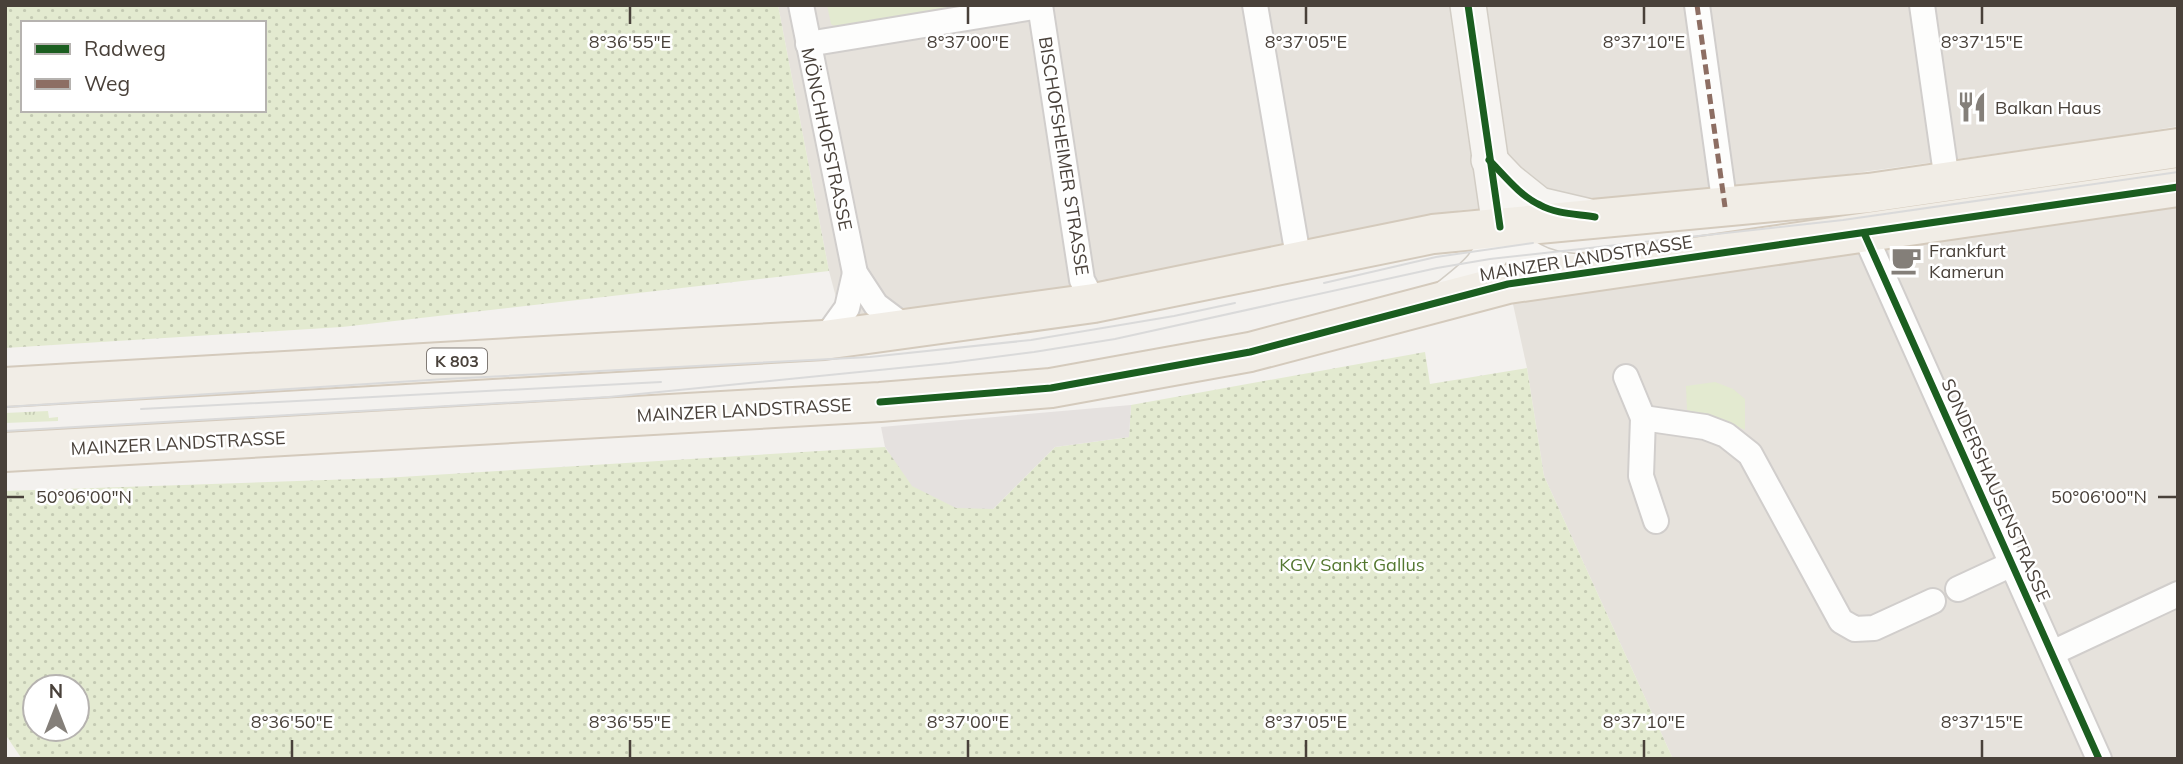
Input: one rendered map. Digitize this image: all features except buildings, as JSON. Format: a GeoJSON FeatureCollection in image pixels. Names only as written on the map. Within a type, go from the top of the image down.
{"type":"FeatureCollection","features":[{"type":"Feature","properties":{"kind":"main road"},"geometry":{"type":"LineString","coordinates":[[1443,301],[1471,279],[1490,259],[1500,227],[1468,5]]}},
{"type":"Feature","properties":{"kind":"main road","name":"MAINZER LANDSTRASSE"},"geometry":{"type":"LineString","coordinates":[[5,387],[824,340],[1094,303],[1433,234],[1869,193],[2178,148]]}},
{"type":"Feature","properties":{"kind":"main road"},"geometry":{"type":"LineString","coordinates":[[1489,160],[1509,181],[1539,205],[1555,211],[1595,217]]}},
{"type":"Feature","properties":{"kind":"main road","name":"MAINZER LANDSTRASSE"},"geometry":{"type":"LineString","coordinates":[[5,452],[880,402],[1051,388],[1250,352],[1508,284],[2178,187]]}},
{"type":"Feature","properties":{"kind":"main road"},"geometry":{"type":"LineString","coordinates":[[1500,227],[1512,245],[1537,264],[1558,271],[1584,273]]}},
{"type":"Feature","properties":{"kind":"street","name":"MÖNCHHOFSTRASSE"},"geometry":{"type":"LineString","coordinates":[[801,5],[855,273],[876,305],[908,329]]}},
{"type":"Feature","properties":{"kind":"street"},"geometry":{"type":"LineString","coordinates":[[1255,5],[1298,262]]}},
{"type":"Feature","properties":{"kind":"street"},"geometry":{"type":"LineString","coordinates":[[1698,5],[1725,207]]}},
{"type":"Feature","properties":{"kind":"street"},"geometry":{"type":"LineString","coordinates":[[1922,5],[1947,181]]}},
{"type":"Feature","properties":{"kind":"street"},"geometry":{"type":"LineString","coordinates":[[808,44],[1040,6]]}},
{"type":"Feature","properties":{"kind":"street","name":"BISCHOFSHEIMER STRASSE"},"geometry":{"type":"LineString","coordinates":[[1040,6],[1082,280],[1094,303]]}},
{"type":"Feature","properties":{"kind":"street","name":"SONDERSHAUSENSTRASSE"},"geometry":{"type":"LineString","coordinates":[[1864,233],[2099,759]]}},
{"type":"Feature","properties":{"kind":"street","name":"MÖNCHHOFSTRASSE"},"geometry":{"type":"LineString","coordinates":[[824,340],[846,308],[855,273]]}},
{"type":"Feature","properties":{"kind":"street"},"geometry":{"type":"LineString","coordinates":[[1626,377],[1643,418],[1641,476],[1656,521]]}},
{"type":"Feature","properties":{"kind":"street"},"geometry":{"type":"LineString","coordinates":[[1643,418],[1705,427],[1726,435],[1750,454],[1841,621],[1855,629],[1874,628],[1933,601]]}},
{"type":"Feature","properties":{"kind":"street","name":"SONDERSHAUSENSTRASSE"},"geometry":{"type":"LineString","coordinates":[[1958,589],[2012,564]]}},
{"type":"Feature","properties":{"kind":"street"},"geometry":{"type":"LineString","coordinates":[[2052,653],[2178,594]]}},
{"type":"Feature","properties":{"kind":"shaded area"},"geometry":{"type":"Polygon","coordinates":[[[778,5],[2178,5],[2178,126],[2116,137],[1703,194],[1462,210],[846,335],[829,271],[778,5]]]}},
{"type":"Feature","properties":{"kind":"shaded area"},"geometry":{"type":"Polygon","coordinates":[[[2178,199],[2178,759],[1673,759],[1544,476],[1527,368],[1511,295],[2178,199]]]}},
{"type":"Feature","properties":{"kind":"shaded area"},"geometry":{"type":"Polygon","coordinates":[[[1131,405],[1129,437],[1055,447],[993,509],[956,508],[912,486],[885,447],[881,427],[1131,405]]]}},
{"type":"Feature","properties":{"kind":"green space"},"geometry":{"type":"Polygon","coordinates":[[[5,5],[778,5],[829,271],[342,327],[5,348],[5,5]]]}},
{"type":"Feature","properties":{"kind":"green space"},"geometry":{"type":"Polygon","coordinates":[[[827,5],[1010,5],[841,30],[831,24],[827,5]]]}},
{"type":"Feature","properties":{"kind":"green space","name":"KGV Sankt Gallus"},"geometry":{"type":"Polygon","coordinates":[[[1425,352],[1430,384],[1527,368],[1544,476],[1673,759],[22,759],[5,734],[5,491],[384,478],[885,447],[888,452],[993,509],[1055,447],[1129,437],[1131,405],[1425,352]]]}},
{"type":"Feature","properties":{"kind":"green space"},"geometry":{"type":"Polygon","coordinates":[[[1715,382],[1733,389],[1745,399],[1745,430],[1723,419],[1687,410],[1686,386],[1715,382]]]}},
{"type":"Feature","properties":{"kind":"green space"},"geometry":{"type":"Polygon","coordinates":[[[48,411],[49,418],[58,417],[58,421],[5,423],[5,413],[48,411]]]}},
{"type":"Feature","properties":{"kind":"tram line"},"geometry":{"type":"LineString","coordinates":[[5,431],[609,397],[949,363],[1115,339],[1437,268],[1490,259],[1843,220],[2178,172]]}},
{"type":"Feature","properties":{"kind":"tram line"},"geometry":{"type":"LineString","coordinates":[[1324,283],[1436,257],[1533,243]]}},
{"type":"Feature","properties":{"kind":"tram line"},"geometry":{"type":"LineString","coordinates":[[5,407],[445,379],[870,357],[1031,340],[1235,303]]}},
{"type":"Feature","properties":{"kind":"tram line"},"geometry":{"type":"LineString","coordinates":[[141,409],[661,382]]}},
{"type":"Feature","properties":{"kind":"marked path"},"geometry":{"type":"LineString","coordinates":[[1697,5],[1725,207]]}},
{"type":"Feature","properties":{"kind":"cycle path"},"geometry":{"type":"LineString","coordinates":[[1468,5],[1500,227]]}},
{"type":"Feature","properties":{"kind":"cycle path"},"geometry":{"type":"LineString","coordinates":[[1489,160],[1526,196],[1546,208],[1595,217]]}},
{"type":"Feature","properties":{"kind":"cycle path"},"geometry":{"type":"LineString","coordinates":[[880,402],[1051,388],[1250,352],[1508,284],[2178,187]]}},
{"type":"Feature","properties":{"kind":"cycle path"},"geometry":{"type":"LineString","coordinates":[[1864,233],[2099,759]]}},
{"type":"Feature","properties":{"kind":"place","name":"Balkan Haus"},"geometry":{"type":"Point","coordinates":[1972,107]}},
{"type":"Feature","properties":{"kind":"place","name":"Frankfurt Kamerun"},"geometry":{"type":"Point","coordinates":[1906,260]}}]}
